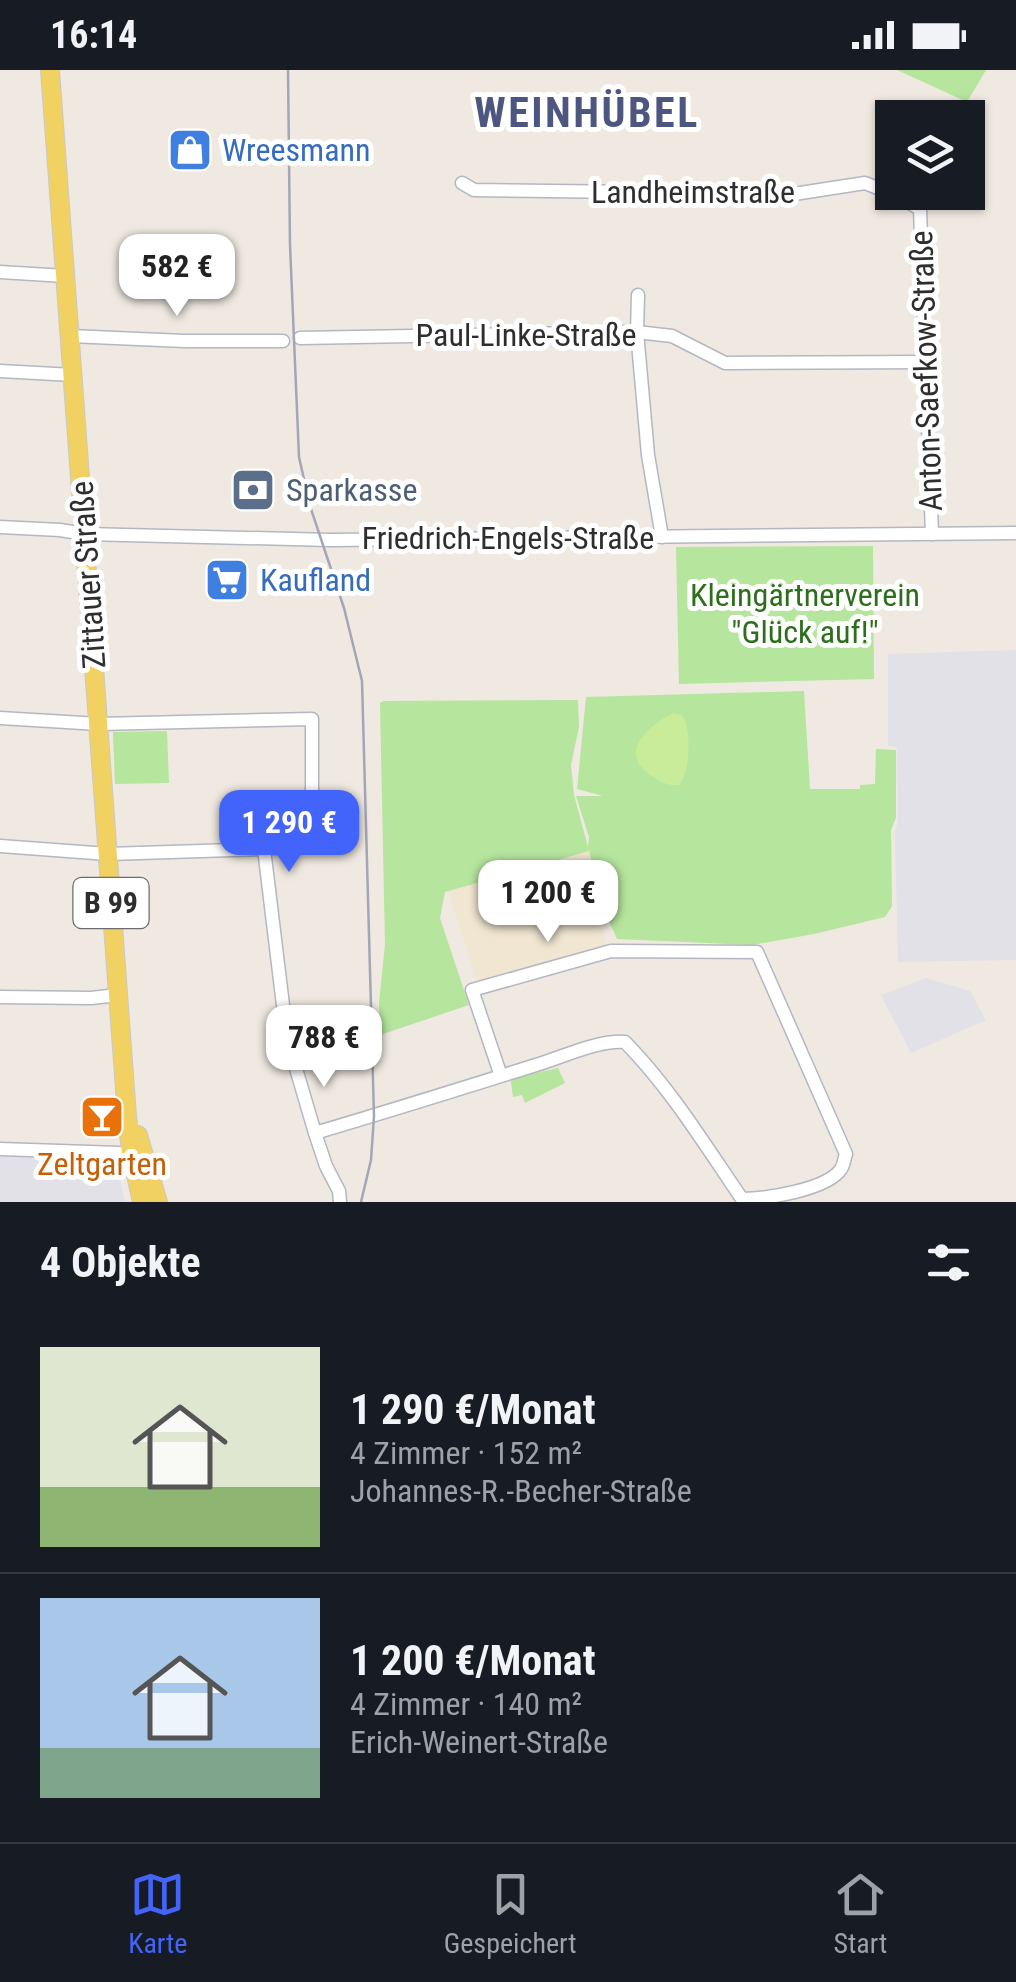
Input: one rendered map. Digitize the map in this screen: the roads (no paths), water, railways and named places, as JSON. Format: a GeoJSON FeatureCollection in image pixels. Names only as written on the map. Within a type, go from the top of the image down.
{"type":"FeatureCollection","features":[{"type":"Feature","properties":{"kind":"main road","name":"Zittauer Straße"},"geometry":{"type":"LineString","coordinates":[[50,70],[124,1081],[131,1152],[142,1202]]}},
{"type":"Feature","properties":{"kind":"main road","name":"Zittauer Straße"},"geometry":{"type":"LineString","coordinates":[[124,1081],[158,1202]]}},
{"type":"Feature","properties":{"kind":"street","name":"Landheimstraße"},"geometry":{"type":"LineString","coordinates":[[462,183],[474,190],[758,194],[807,193],[866,183],[875,187]]}},
{"type":"Feature","properties":{"kind":"street","name":"Anton-Saefkow-Straße"},"geometry":{"type":"LineString","coordinates":[[920,210],[932,534]]}},
{"type":"Feature","properties":{"kind":"street"},"geometry":{"type":"LineString","coordinates":[[0,272],[65,276]]}},
{"type":"Feature","properties":{"kind":"street"},"geometry":{"type":"LineString","coordinates":[[638,295],[637,332],[648,455],[662,537]]}},
{"type":"Feature","properties":{"kind":"street","name":"Paul-Linke-Straße"},"geometry":{"type":"LineString","coordinates":[[300,338],[637,332],[672,336],[726,363],[926,362]]}},
{"type":"Feature","properties":{"kind":"street"},"geometry":{"type":"LineString","coordinates":[[70,336],[283,341]]}},
{"type":"Feature","properties":{"kind":"street"},"geometry":{"type":"LineString","coordinates":[[0,371],[72,375]]}},
{"type":"Feature","properties":{"kind":"street","name":"Friedrich-Engels-Straße"},"geometry":{"type":"LineString","coordinates":[[0,527],[85,534],[328,540],[1016,533]]}},
{"type":"Feature","properties":{"kind":"street"},"geometry":{"type":"LineString","coordinates":[[0,718],[99,724],[312,719],[312,844],[108,854],[0,846]]}},
{"type":"Feature","properties":{"kind":"street"},"geometry":{"type":"LineString","coordinates":[[264,849],[287,1038],[340,1202]]}},
{"type":"Feature","properties":{"kind":"street"},"geometry":{"type":"LineString","coordinates":[[315,1133],[502,1076],[613,1041],[625,1042],[640,1057],[694,1126],[742,1200],[820,1184],[840,1170],[846,1154],[758,952],[611,951],[472,990],[502,1076]]}},
{"type":"Feature","properties":{"kind":"street"},"geometry":{"type":"LineString","coordinates":[[0,997],[118,995]]}},
{"type":"Feature","properties":{"kind":"street"},"geometry":{"type":"LineString","coordinates":[[0,1149],[119,1153]]}},
{"type":"Feature","properties":{"kind":"tram line"},"geometry":{"type":"LineString","coordinates":[[288,70],[299,457],[362,681],[374,1116],[371,1160],[361,1202]]}},
{"type":"Feature","properties":{"kind":"place","name":"Wreesmann"},"geometry":{"type":"Point","coordinates":[190,150]}},
{"type":"Feature","properties":{"kind":"place","name":"Sparkasse"},"geometry":{"type":"Point","coordinates":[253,490]}},
{"type":"Feature","properties":{"kind":"place","name":"Kaufland"},"geometry":{"type":"Point","coordinates":[227,580]}},
{"type":"Feature","properties":{"kind":"place","name":"Zeltgarten"},"geometry":{"type":"Point","coordinates":[102,1117]}},
{"type":"Feature","properties":{"kind":"district","name":"WEINHÜBEL"},"geometry":{"type":"Point","coordinates":[587,112]}},
{"type":"Feature","properties":{"kind":"park label","name":"Kleingärtnerverein \"Glück auf!\""},"geometry":{"type":"Point","coordinates":[805,614]}}]}
